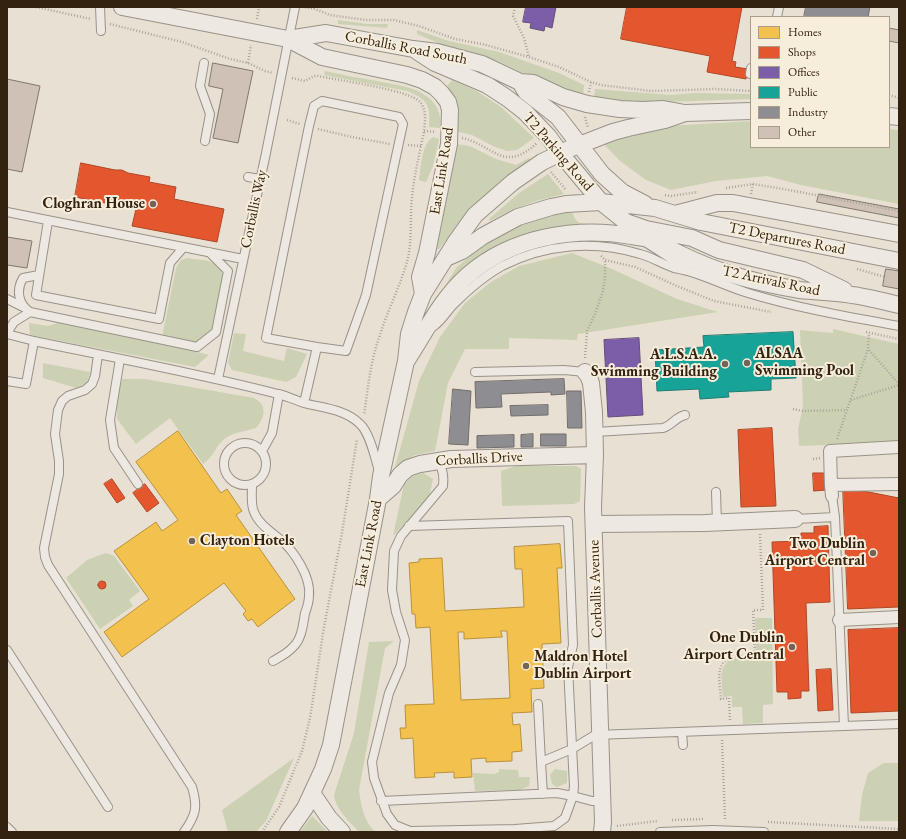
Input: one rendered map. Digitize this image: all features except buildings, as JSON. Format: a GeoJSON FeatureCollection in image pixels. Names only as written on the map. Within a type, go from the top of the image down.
{"type":"FeatureCollection","features":[{"type":"Feature","properties":{"kind":"street","name":"Corballis Road South"},"geometry":{"type":"LineString","coordinates":[[122,7],[288,39],[326,33],[437,52],[482,64],[520,82],[533,83],[563,97],[587,104],[620,109],[663,109],[685,112],[750,110]]}},
{"type":"Feature","properties":{"kind":"street","name":"East Link Road"},"geometry":{"type":"LineString","coordinates":[[288,39],[322,57],[407,75],[422,80],[435,87],[448,102],[450,110],[450,135],[427,253],[420,277],[423,294]]}},
{"type":"Feature","properties":{"kind":"street","name":"T2 Parking Road"},"geometry":{"type":"LineString","coordinates":[[413,49],[435,63],[487,85],[525,112],[543,131],[601,202],[626,222]]}},
{"type":"Feature","properties":{"kind":"street"},"geometry":{"type":"LineString","coordinates":[[520,82],[526,92],[558,118],[593,164],[611,182],[622,192],[637,201],[655,208]]}},
{"type":"Feature","properties":{"kind":"street","name":"Corballis Road South"},"geometry":{"type":"LineString","coordinates":[[561,154],[578,145],[613,132],[665,120],[685,112]]}},
{"type":"Feature","properties":{"kind":"street","name":"East Link Road"},"geometry":{"type":"LineString","coordinates":[[288,832],[305,808],[312,794],[323,769],[331,745],[378,499],[381,476],[406,361],[409,334],[423,294],[475,215],[513,182],[534,168],[561,154]]}},
{"type":"Feature","properties":{"kind":"street"},"geometry":{"type":"LineString","coordinates":[[446,259],[462,251],[500,226],[536,210],[566,204],[601,202],[655,208]]}},
{"type":"Feature","properties":{"kind":"street"},"geometry":{"type":"LineString","coordinates":[[675,214],[717,204],[733,203],[899,234]]}},
{"type":"Feature","properties":{"kind":"street","name":"T2 Departures Road"},"geometry":{"type":"LineString","coordinates":[[655,208],[701,222],[899,261]]}},
{"type":"Feature","properties":{"kind":"street","name":"T2 Arrivals Road"},"geometry":{"type":"LineString","coordinates":[[626,222],[646,229],[692,238],[719,250],[803,270],[852,295]]}},
{"type":"Feature","properties":{"kind":"street","name":"T2 Arrivals Road"},"geometry":{"type":"LineString","coordinates":[[424,334],[434,316],[456,287],[466,276],[482,265],[502,253],[536,240],[575,233],[601,232],[658,241],[689,258],[720,271],[746,279],[799,290],[852,295],[899,305]]}},
{"type":"Feature","properties":{"kind":"street","name":"T2 Parking Road"},"geometry":{"type":"LineString","coordinates":[[406,361],[424,334]]}},
{"type":"Feature","properties":{"kind":"street","name":"Corballis Avenue"},"geometry":{"type":"LineString","coordinates":[[585,368],[591,383],[595,432],[593,496],[603,801],[602,832]]}},
{"type":"Feature","properties":{"kind":"street"},"geometry":{"type":"LineString","coordinates":[[899,447],[830,451],[831,491],[899,484]]}},
{"type":"Feature","properties":{"kind":"street","name":"Corballis Drive"},"geometry":{"type":"LineString","coordinates":[[378,499],[393,486],[400,475],[408,468],[420,464],[451,459],[595,455]]}},
{"type":"Feature","properties":{"kind":"street"},"geometry":{"type":"LineString","coordinates":[[594,524],[717,523],[795,519]]}},
{"type":"Feature","properties":{"kind":"street"},"geometry":{"type":"LineString","coordinates":[[839,620],[899,618]]}},
{"type":"Feature","properties":{"kind":"street"},"geometry":{"type":"LineString","coordinates":[[312,794],[325,813],[342,832]]}},
{"type":"Feature","properties":{"kind":"lane"},"geometry":{"type":"LineString","coordinates":[[100,7],[101,31]]}},
{"type":"Feature","properties":{"kind":"lane","name":"Corballis Way"},"geometry":{"type":"LineString","coordinates":[[218,379],[295,7]]}},
{"type":"Feature","properties":{"kind":"lane"},"geometry":{"type":"LineString","coordinates":[[204,63],[200,86],[210,114],[205,140]]}},
{"type":"Feature","properties":{"kind":"lane"},"geometry":{"type":"LineString","coordinates":[[322,101],[399,118],[403,124],[366,295],[346,351],[266,338],[308,126],[314,106],[322,101]]}},
{"type":"Feature","properties":{"kind":"lane"},"geometry":{"type":"LineString","coordinates":[[248,177],[260,179]]}},
{"type":"Feature","properties":{"kind":"lane"},"geometry":{"type":"LineString","coordinates":[[9,215],[48,221],[243,260]]}},
{"type":"Feature","properties":{"kind":"lane"},"geometry":{"type":"LineString","coordinates":[[48,221],[36,295],[159,319],[170,263],[183,248]]}},
{"type":"Feature","properties":{"kind":"lane","name":"T2 Parking Road"},"geometry":{"type":"LineString","coordinates":[[626,222],[640,238],[650,246],[691,272]]}},
{"type":"Feature","properties":{"kind":"lane","name":"T2 Parking Road"},"geometry":{"type":"LineString","coordinates":[[424,334],[440,322],[453,305],[470,288],[502,266],[537,252],[578,245],[620,248],[748,293],[799,306],[899,326]]}},
{"type":"Feature","properties":{"kind":"lane"},"geometry":{"type":"LineString","coordinates":[[7,299],[26,309],[197,347],[216,332],[228,271],[209,252]]}},
{"type":"Feature","properties":{"kind":"lane"},"geometry":{"type":"LineString","coordinates":[[26,309],[19,296],[19,284],[23,278],[39,275]]}},
{"type":"Feature","properties":{"kind":"lane"},"geometry":{"type":"LineString","coordinates":[[26,309],[14,322],[7,334],[98,355],[218,379],[279,394],[352,417],[361,425],[368,438],[381,476]]}},
{"type":"Feature","properties":{"kind":"lane"},"geometry":{"type":"LineString","coordinates":[[7,381],[26,384],[34,341]]}},
{"type":"Feature","properties":{"kind":"lane"},"geometry":{"type":"LineString","coordinates":[[304,403],[317,347]]}},
{"type":"Feature","properties":{"kind":"lane"},"geometry":{"type":"LineString","coordinates":[[98,355],[95,376],[92,384],[86,390],[68,396],[62,401],[58,410],[55,434],[59,461],[59,474],[44,548],[45,557],[48,565],[192,787],[196,800],[193,819],[184,832]]}},
{"type":"Feature","properties":{"kind":"lane"},"geometry":{"type":"LineString","coordinates":[[120,359],[110,420],[114,448],[138,484]]}},
{"type":"Feature","properties":{"kind":"lane"},"geometry":{"type":"LineString","coordinates":[[475,372],[564,370],[585,368]]}},
{"type":"Feature","properties":{"kind":"lane"},"geometry":{"type":"LineString","coordinates":[[262,451],[272,433],[279,394]]}},
{"type":"Feature","properties":{"kind":"lane"},"geometry":{"type":"LineString","coordinates":[[595,432],[663,428],[669,426],[677,418],[685,415]]}},
{"type":"Feature","properties":{"kind":"lane"},"geometry":{"type":"LineString","coordinates":[[242,443],[250,443],[256,446],[262,451],[267,463],[263,476],[252,484],[246,486],[239,485],[233,481],[224,470],[226,456],[236,445],[242,443]]}},
{"type":"Feature","properties":{"kind":"lane"},"geometry":{"type":"LineString","coordinates":[[409,526],[568,521],[573,645],[568,667],[574,786],[565,818],[554,826],[462,831],[410,831],[395,825],[387,814],[381,801],[374,778],[372,762],[389,693],[401,665],[405,640],[396,612],[392,590],[394,551],[400,536],[443,486],[444,476],[442,467],[438,461]]}},
{"type":"Feature","properties":{"kind":"lane"},"geometry":{"type":"LineString","coordinates":[[252,484],[251,497],[256,517],[268,531],[281,540],[300,563],[307,580],[310,594],[300,638],[294,647],[273,661]]}},
{"type":"Feature","properties":{"kind":"lane"},"geometry":{"type":"LineString","coordinates":[[831,491],[835,517],[844,726]]}},
{"type":"Feature","properties":{"kind":"lane"},"geometry":{"type":"LineString","coordinates":[[716,492],[717,523]]}},
{"type":"Feature","properties":{"kind":"lane"},"geometry":{"type":"LineString","coordinates":[[795,519],[835,517]]}},
{"type":"Feature","properties":{"kind":"lane"},"geometry":{"type":"LineString","coordinates":[[7,650],[108,807]]}},
{"type":"Feature","properties":{"kind":"lane"},"geometry":{"type":"LineString","coordinates":[[538,704],[543,794]]}},
{"type":"Feature","properties":{"kind":"lane"},"geometry":{"type":"LineString","coordinates":[[541,762],[572,749],[595,735],[899,724]]}},
{"type":"Feature","properties":{"kind":"lane"},"geometry":{"type":"LineString","coordinates":[[682,733],[683,745]]}},
{"type":"Feature","properties":{"kind":"lane"},"geometry":{"type":"LineString","coordinates":[[381,801],[557,793],[588,800],[603,801]]}},
{"type":"Feature","properties":{"kind":"lane"},"geometry":{"type":"LineString","coordinates":[[7,827],[12,832]]}},
{"type":"Feature","properties":{"kind":"lane"},"geometry":{"type":"LineString","coordinates":[[660,832],[713,830],[764,832]]}},
{"type":"Feature","properties":{"kind":"path"},"geometry":{"type":"LineString","coordinates":[[36,7],[182,42],[230,59],[248,62],[271,72]]}},
{"type":"Feature","properties":{"kind":"path"},"geometry":{"type":"LineString","coordinates":[[305,7],[330,15],[366,20],[394,20],[419,26],[455,39],[482,44],[529,57],[559,67],[590,82],[601,85],[651,91],[716,89],[750,91]]}},
{"type":"Feature","properties":{"kind":"path"},"geometry":{"type":"LineString","coordinates":[[515,7],[513,16],[524,38],[529,57]]}},
{"type":"Feature","properties":{"kind":"path"},"geometry":{"type":"LineString","coordinates":[[248,62],[249,56]]}},
{"type":"Feature","properties":{"kind":"path"},"geometry":{"type":"LineString","coordinates":[[300,80],[305,81],[314,76],[318,76],[319,70]]}},
{"type":"Feature","properties":{"kind":"path"},"geometry":{"type":"LineString","coordinates":[[585,117],[588,131]]}},
{"type":"Feature","properties":{"kind":"path"},"geometry":{"type":"LineString","coordinates":[[287,120],[383,144],[420,146]]}},
{"type":"Feature","properties":{"kind":"path"},"geometry":{"type":"LineString","coordinates":[[424,130],[467,139],[501,156],[510,157],[519,155],[531,149]]}},
{"type":"Feature","properties":{"kind":"path"},"geometry":{"type":"LineString","coordinates":[[548,169],[569,194]]}},
{"type":"Feature","properties":{"kind":"path"},"geometry":{"type":"LineString","coordinates":[[585,368],[587,331],[595,314],[603,290],[605,277],[604,260]]}},
{"type":"Feature","properties":{"kind":"path"},"geometry":{"type":"LineString","coordinates":[[830,451],[836,445],[868,349],[869,333]]}},
{"type":"Feature","properties":{"kind":"path"},"geometry":{"type":"LineString","coordinates":[[851,400],[899,385],[868,349]]}},
{"type":"Feature","properties":{"kind":"path"},"geometry":{"type":"LineString","coordinates":[[793,409],[803,411],[847,410]]}},
{"type":"Feature","properties":{"kind":"path"},"geometry":{"type":"LineString","coordinates":[[262,832],[279,807],[302,751],[310,718],[324,627],[358,439]]}},
{"type":"Feature","properties":{"kind":"path"},"geometry":{"type":"LineString","coordinates":[[726,723],[730,723],[729,698],[720,699],[720,667],[728,658],[733,656],[755,656],[753,610],[763,610],[760,533],[768,526],[768,520]]}},
{"type":"Feature","properties":{"kind":"path"},"geometry":{"type":"LineString","coordinates":[[722,737],[725,820]]}},
{"type":"Feature","properties":{"kind":"green space"},"geometry":{"type":"Polygon","coordinates":[[[338,20],[367,24],[388,24],[387,28],[338,24],[338,20]]]}},
{"type":"Feature","properties":{"kind":"green space"},"geometry":{"type":"Polygon","coordinates":[[[417,30],[449,41],[499,52],[559,73],[584,85],[583,97],[530,76],[498,61],[448,47],[417,34],[417,30]]]}},
{"type":"Feature","properties":{"kind":"green space"},"geometry":{"type":"Polygon","coordinates":[[[325,71],[411,88],[429,98],[435,104],[440,116],[440,128],[429,127],[428,108],[423,100],[414,94],[407,91],[324,75],[325,71]]]}},
{"type":"Feature","properties":{"kind":"green space"},"geometry":{"type":"Polygon","coordinates":[[[452,80],[475,90],[501,107],[534,138],[517,150],[507,151],[495,147],[472,135],[455,131],[453,96],[447,86],[452,80]]]}},
{"type":"Feature","properties":{"kind":"green space"},"geometry":{"type":"Polygon","coordinates":[[[595,89],[671,95],[694,93],[750,94],[750,99],[636,103],[594,99],[595,89]]]}},
{"type":"Feature","properties":{"kind":"green space"},"geometry":{"type":"Polygon","coordinates":[[[750,121],[750,148],[890,148],[890,129],[899,130],[899,204],[801,185],[767,176],[716,181],[671,190],[646,180],[620,161],[603,143],[667,126],[750,121]]]}},
{"type":"Feature","properties":{"kind":"green space"},"geometry":{"type":"Polygon","coordinates":[[[433,137],[439,139],[433,166],[426,182],[419,180],[421,163],[426,145],[433,137]]]}},
{"type":"Feature","properties":{"kind":"green space"},"geometry":{"type":"Polygon","coordinates":[[[456,144],[470,146],[496,159],[516,165],[529,158],[532,162],[485,197],[458,225],[439,249],[435,249],[456,144]]]}},
{"type":"Feature","properties":{"kind":"green space"},"geometry":{"type":"Polygon","coordinates":[[[548,174],[564,194],[536,201],[511,210],[490,221],[489,219],[519,193],[548,174]]]}},
{"type":"Feature","properties":{"kind":"green space"},"geometry":{"type":"Polygon","coordinates":[[[572,212],[575,219],[579,223],[594,225],[594,228],[492,250],[463,269],[446,284],[457,267],[483,245],[516,227],[546,217],[572,212]]]}},
{"type":"Feature","properties":{"kind":"green space"},"geometry":{"type":"Polygon","coordinates":[[[572,253],[612,269],[677,299],[718,312],[578,334],[577,340],[509,338],[509,349],[465,349],[448,383],[435,451],[415,455],[395,467],[419,381],[440,337],[465,303],[491,282],[519,266],[572,253]]]}},
{"type":"Feature","properties":{"kind":"green space"},"geometry":{"type":"Polygon","coordinates":[[[187,258],[215,263],[221,271],[223,277],[213,331],[196,345],[162,337],[176,268],[181,260],[187,258]]]}},
{"type":"Feature","properties":{"kind":"green space"},"geometry":{"type":"Polygon","coordinates":[[[61,322],[143,338],[209,355],[195,367],[30,335],[29,323],[48,326],[61,322]]]}},
{"type":"Feature","properties":{"kind":"green space"},"geometry":{"type":"Polygon","coordinates":[[[833,329],[899,344],[899,442],[799,446],[798,429],[803,407],[800,330],[833,333],[833,329]]]}},
{"type":"Feature","properties":{"kind":"green space"},"geometry":{"type":"Polygon","coordinates":[[[234,333],[246,334],[243,351],[284,361],[287,348],[307,354],[296,377],[286,382],[232,370],[228,363],[234,333]]]}},
{"type":"Feature","properties":{"kind":"green space"},"geometry":{"type":"Polygon","coordinates":[[[43,363],[90,372],[87,383],[76,388],[43,378],[43,363]]]}},
{"type":"Feature","properties":{"kind":"green space"},"geometry":{"type":"Polygon","coordinates":[[[122,379],[145,379],[254,398],[261,404],[264,412],[256,428],[229,436],[221,442],[209,459],[203,464],[170,418],[136,444],[117,419],[117,403],[122,379]]]}},
{"type":"Feature","properties":{"kind":"green space"},"geometry":{"type":"Polygon","coordinates":[[[516,466],[576,466],[581,469],[580,501],[574,504],[502,506],[501,471],[516,466]]]}},
{"type":"Feature","properties":{"kind":"green space"},"geometry":{"type":"Polygon","coordinates":[[[423,473],[433,479],[429,498],[393,536],[404,484],[413,476],[423,473]]]}},
{"type":"Feature","properties":{"kind":"green space"},"geometry":{"type":"Polygon","coordinates":[[[106,553],[114,556],[140,591],[129,600],[133,606],[100,629],[66,578],[87,560],[106,553]]]}},
{"type":"Feature","properties":{"kind":"green space"},"geometry":{"type":"Polygon","coordinates":[[[755,618],[772,618],[773,704],[763,705],[763,723],[743,724],[742,707],[732,707],[732,696],[723,697],[722,674],[725,665],[734,658],[756,657],[755,618]]]}},
{"type":"Feature","properties":{"kind":"green space"},"geometry":{"type":"Polygon","coordinates":[[[394,641],[385,648],[359,790],[362,808],[366,819],[376,832],[359,832],[337,806],[334,795],[354,733],[369,642],[394,641]]]}},
{"type":"Feature","properties":{"kind":"green space"},"geometry":{"type":"Polygon","coordinates":[[[294,758],[266,821],[256,832],[228,832],[222,810],[294,758]]]}},
{"type":"Feature","properties":{"kind":"green space"},"geometry":{"type":"Polygon","coordinates":[[[884,763],[899,763],[899,821],[859,821],[862,795],[868,773],[884,763]]]}},
{"type":"Feature","properties":{"kind":"green space"},"geometry":{"type":"Polygon","coordinates":[[[499,769],[518,770],[519,777],[530,777],[529,786],[520,790],[475,791],[473,773],[495,774],[499,772],[499,769]]]}},
{"type":"Feature","properties":{"kind":"green space"},"geometry":{"type":"Polygon","coordinates":[[[555,769],[567,771],[567,783],[557,787],[552,784],[550,775],[555,769]]]}},
{"type":"Feature","properties":{"kind":"green space"},"geometry":{"type":"Polygon","coordinates":[[[312,816],[328,832],[300,832],[312,816]]]}},
{"type":"Feature","properties":{"kind":"place","name":"Cloghran House"},"geometry":{"type":"Point","coordinates":[153,204]}},
{"type":"Feature","properties":{"kind":"place","name":"ALSAA Swimming Pool"},"geometry":{"type":"Point","coordinates":[747,363]}},
{"type":"Feature","properties":{"kind":"place","name":"A.L.S.A.A. Swimming Building"},"geometry":{"type":"Point","coordinates":[725,364]}},
{"type":"Feature","properties":{"kind":"place","name":"Clayton Hotels"},"geometry":{"type":"Point","coordinates":[192,541]}},
{"type":"Feature","properties":{"kind":"place","name":"Two Dublin Airport Central"},"geometry":{"type":"Point","coordinates":[873,553]}},
{"type":"Feature","properties":{"kind":"place","name":"One Dublin Airport Central"},"geometry":{"type":"Point","coordinates":[792,647]}},
{"type":"Feature","properties":{"kind":"place","name":"Maldron Hotel Dublin Airport"},"geometry":{"type":"Point","coordinates":[526,666]}}]}
